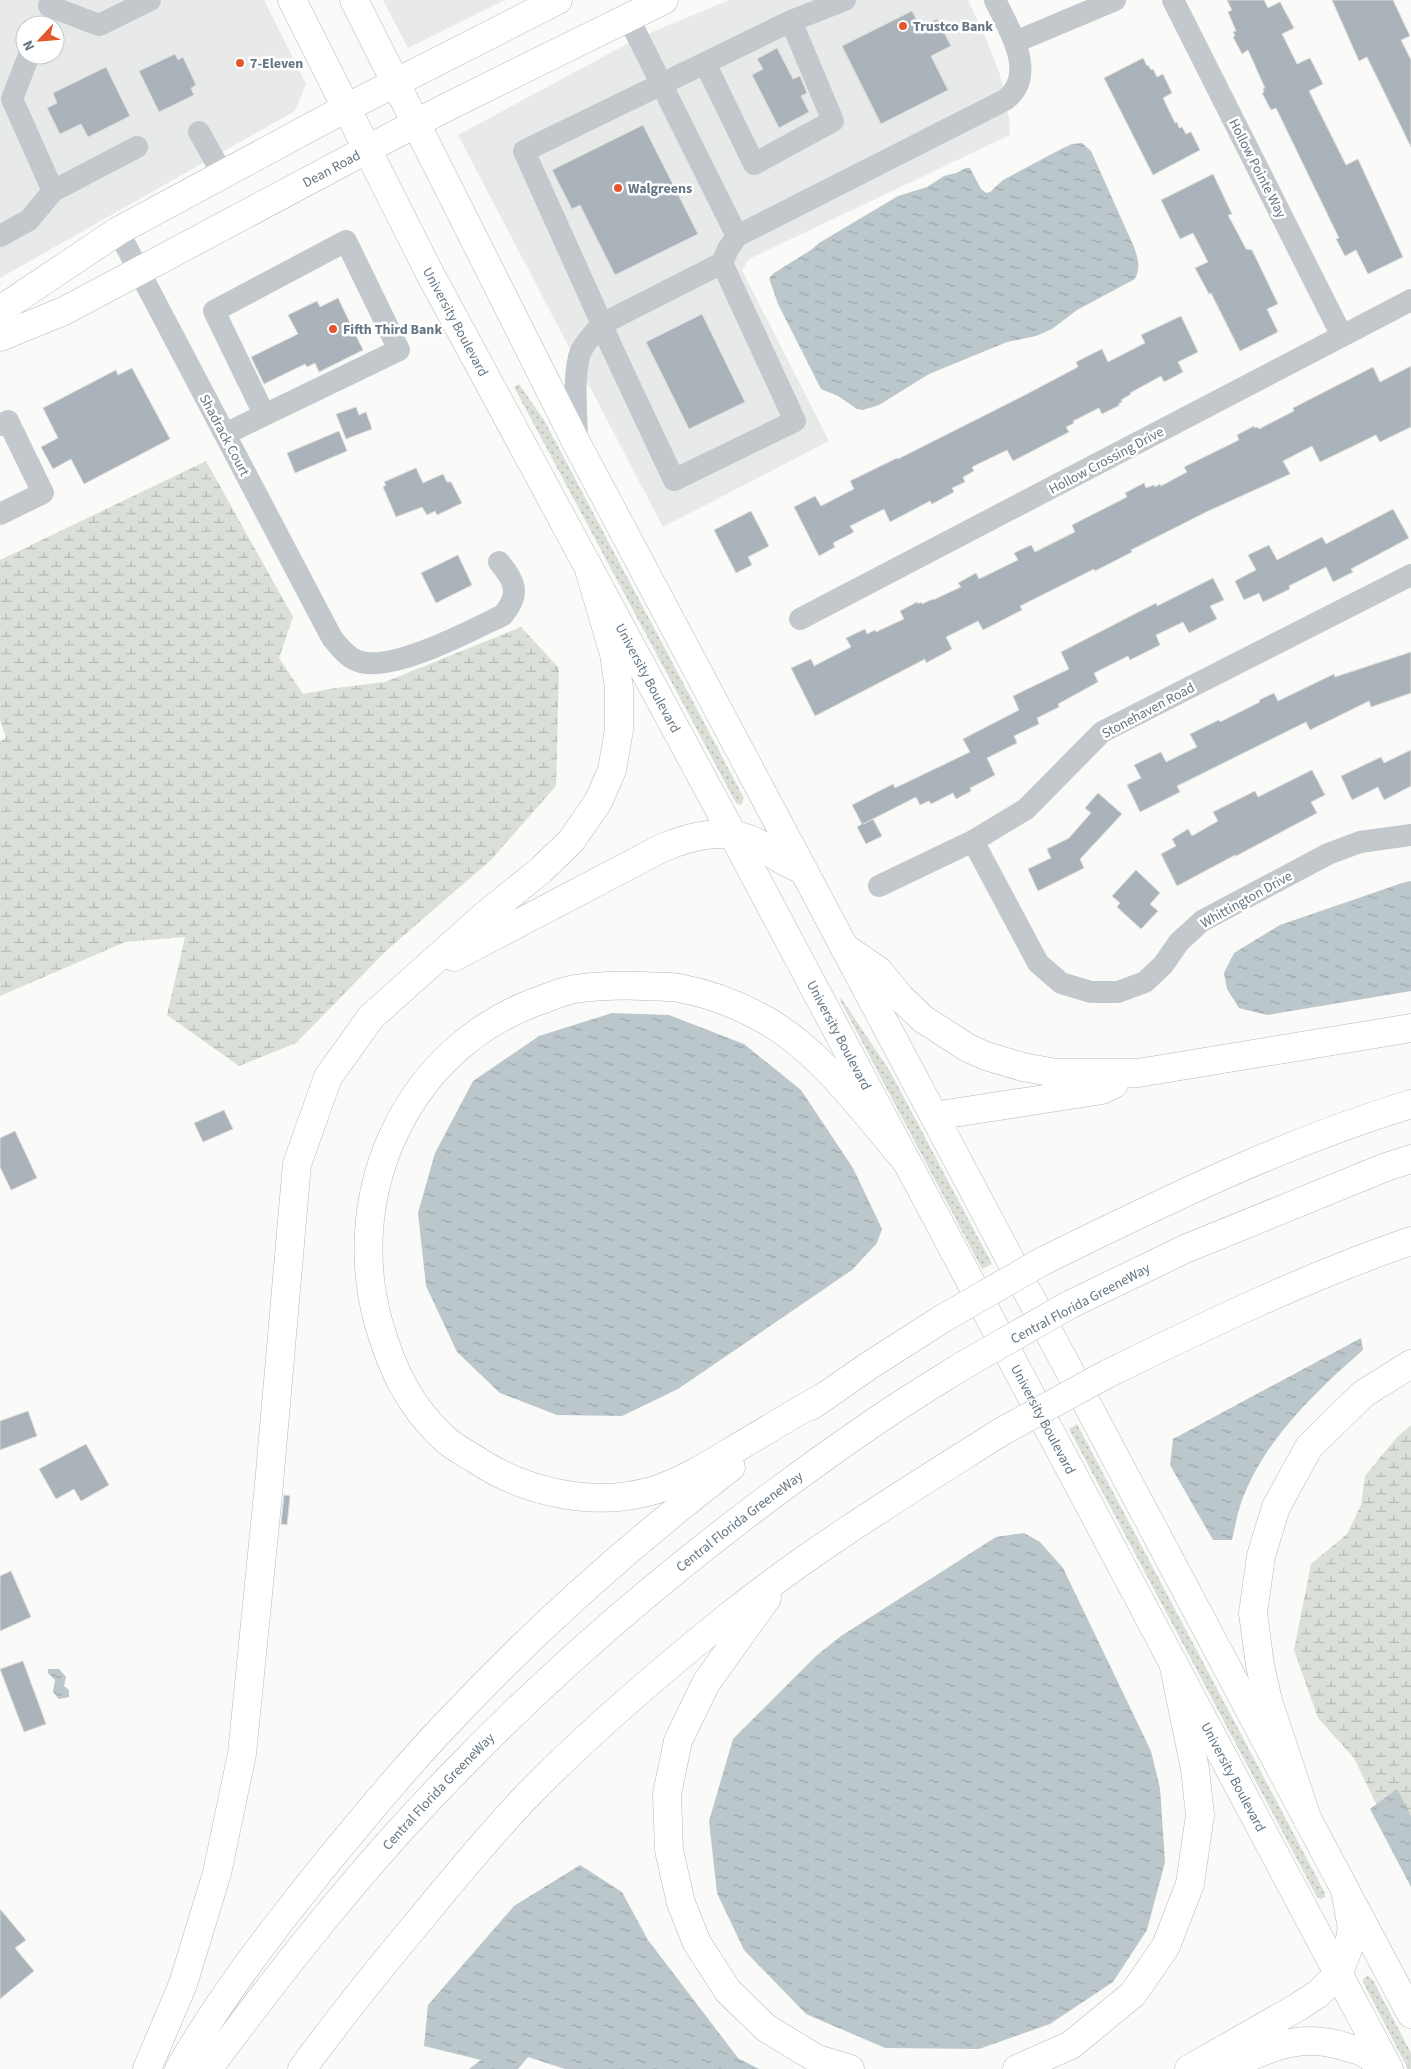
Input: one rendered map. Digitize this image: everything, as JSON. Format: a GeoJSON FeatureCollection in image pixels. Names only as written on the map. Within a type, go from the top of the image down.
{"type":"FeatureCollection","features":[{"type":"Feature","properties":{"kind":"main road","name":"University Boulevard"},"geometry":{"type":"LineString","coordinates":[[292,0],[433,279],[733,835],[1339,1973],[1388,2069]]}},
{"type":"Feature","properties":{"kind":"main road"},"geometry":{"type":"LineString","coordinates":[[354,0],[577,444],[1411,2014]]}},
{"type":"Feature","properties":{"kind":"main road","name":"Dean Road"},"geometry":{"type":"LineString","coordinates":[[0,337],[64,311],[416,123],[664,0]]}},
{"type":"Feature","properties":{"kind":"main road"},"geometry":{"type":"LineString","coordinates":[[0,310],[118,231],[542,4]]}},
{"type":"Feature","properties":{"kind":"main road"},"geometry":{"type":"LineString","coordinates":[[147,2069],[184,1984],[214,1883],[242,1754],[269,1484],[297,1164],[328,1077],[370,1017],[571,841],[598,802],[612,770],[620,730],[619,688],[614,654],[588,566]]}},
{"type":"Feature","properties":{"kind":"main road"},"geometry":{"type":"LineString","coordinates":[[419,975],[662,848],[702,834],[733,835],[758,843],[775,856],[804,871]]}},
{"type":"Feature","properties":{"kind":"main road"},"geometry":{"type":"LineString","coordinates":[[844,947],[879,971],[900,997],[923,1019],[961,1043],[986,1056],[1056,1074],[1138,1073],[1411,1028]]}},
{"type":"Feature","properties":{"kind":"main road"},"geometry":{"type":"LineString","coordinates":[[906,1161],[807,1049],[760,1016],[721,1000],[678,988],[623,985],[572,990],[518,1008],[486,1025],[448,1056],[413,1098],[388,1143],[373,1189],[368,1240],[370,1292],[387,1354],[410,1398],[446,1440],[490,1469],[544,1491],[598,1498],[629,1496],[656,1490],[684,1478],[825,1396],[942,1319],[1043,1261],[1162,1203],[1278,1152],[1411,1104]]}},
{"type":"Feature","properties":{"kind":"main road"},"geometry":{"type":"LineString","coordinates":[[934,1116],[1102,1090],[1138,1073]]}},
{"type":"Feature","properties":{"kind":"main road","name":"Central Florida GreeneWay"},"geometry":{"type":"LineString","coordinates":[[208,2069],[267,1989],[348,1890],[458,1768],[578,1653],[696,1554],[770,1496],[878,1419],[964,1365],[1069,1305],[1184,1249],[1386,1167],[1411,1159]]}},
{"type":"Feature","properties":{"kind":"main road"},"geometry":{"type":"LineString","coordinates":[[302,2069],[345,2010],[449,1885],[524,1800],[630,1699],[728,1617],[781,1577],[883,1506],[1001,1432],[1107,1374],[1214,1322],[1321,1274],[1411,1240]]}},
{"type":"Feature","properties":{"kind":"main road"},"geometry":{"type":"LineString","coordinates":[[1308,1821],[1268,1701],[1260,1665],[1253,1613],[1261,1556],[1276,1507],[1309,1447],[1363,1394],[1411,1364]]}},
{"type":"Feature","properties":{"kind":"main road"},"geometry":{"type":"LineString","coordinates":[[179,2069],[202,2030],[272,1931],[377,1802],[458,1712],[558,1613],[694,1496],[825,1396]]}},
{"type":"Feature","properties":{"kind":"main road"},"geometry":{"type":"LineString","coordinates":[[781,1577],[706,1683],[678,1741],[667,1794],[669,1850],[681,1903],[697,1943],[728,1991],[766,2028],[817,2059],[850,2069]]}},
{"type":"Feature","properties":{"kind":"main road"},"geometry":{"type":"LineString","coordinates":[[1017,2069],[1071,2045],[1133,1994],[1166,1946],[1190,1884],[1200,1815],[1195,1769],[1173,1662]]}},
{"type":"Feature","properties":{"kind":"main road"},"geometry":{"type":"LineString","coordinates":[[1189,2069],[1298,2007],[1318,1994],[1339,1973],[1348,1949],[1352,1928],[1345,1890]]}},
{"type":"Feature","properties":{"kind":"main road"},"geometry":{"type":"LineString","coordinates":[[1222,2069],[1274,2047],[1294,2042],[1316,2040],[1335,2043],[1363,2052],[1388,2069]]}},
{"type":"Feature","properties":{"kind":"street"},"geometry":{"type":"LineString","coordinates":[[47,10],[99,24],[150,0]]}},
{"type":"Feature","properties":{"kind":"street"},"geometry":{"type":"LineString","coordinates":[[722,263],[795,421],[674,480],[524,151],[791,21],[845,0]]}},
{"type":"Feature","properties":{"kind":"street"},"geometry":{"type":"LineString","coordinates":[[577,444],[576,367],[584,345],[602,324],[722,263],[728,249],[737,236],[1012,95],[1022,71],[1020,59],[1015,42],[995,0]]}},
{"type":"Feature","properties":{"kind":"street"},"geometry":{"type":"LineString","coordinates":[[1015,42],[1115,0]]}},
{"type":"Feature","properties":{"kind":"street","name":"Hollow Pointe Way"},"geometry":{"type":"LineString","coordinates":[[1173,0],[1342,336]]}},
{"type":"Feature","properties":{"kind":"street"},"geometry":{"type":"LineString","coordinates":[[628,17],[737,236]]}},
{"type":"Feature","properties":{"kind":"street"},"geometry":{"type":"LineString","coordinates":[[704,63],[754,164],[833,121],[791,21]]}},
{"type":"Feature","properties":{"kind":"street"},"geometry":{"type":"LineString","coordinates":[[25,65],[12,99],[52,191]]}},
{"type":"Feature","properties":{"kind":"street"},"geometry":{"type":"LineString","coordinates":[[198,132],[222,175]]}},
{"type":"Feature","properties":{"kind":"street"},"geometry":{"type":"LineString","coordinates":[[0,236],[29,220],[52,191],[137,147]]}},
{"type":"Feature","properties":{"kind":"street","name":"Shadrack Court"},"geometry":{"type":"LineString","coordinates":[[118,231],[332,638],[350,657],[360,662],[374,664],[392,662],[503,616],[514,598],[514,586],[509,574],[499,562]]}},
{"type":"Feature","properties":{"kind":"street"},"geometry":{"type":"LineString","coordinates":[[225,434],[399,350],[346,241],[214,311],[264,414]]}},
{"type":"Feature","properties":{"kind":"street","name":"Hollow Crossing Drive"},"geometry":{"type":"LineString","coordinates":[[800,619],[1411,300]]}},
{"type":"Feature","properties":{"kind":"street"},"geometry":{"type":"LineString","coordinates":[[0,425],[8,421],[43,493],[0,514]]}},
{"type":"Feature","properties":{"kind":"street","name":"Stonehaven Road"},"geometry":{"type":"LineString","coordinates":[[879,886],[973,841],[1026,809],[1102,732],[1411,575]]}},
{"type":"Feature","properties":{"kind":"street","name":"Whittington Drive"},"geometry":{"type":"LineString","coordinates":[[973,841],[1038,963],[1061,982],[1091,992],[1118,992],[1146,982],[1163,965],[1179,942],[1202,921],[1328,854],[1360,842],[1411,835]]}},
{"type":"Feature","properties":{"kind":"shaded area"},"geometry":{"type":"Polygon","coordinates":[[[0,0],[264,0],[306,84],[295,111],[0,278],[0,0]]]}},
{"type":"Feature","properties":{"kind":"shaded area"},"geometry":{"type":"Polygon","coordinates":[[[383,0],[505,0],[408,48],[383,0]]]}},
{"type":"Feature","properties":{"kind":"shaded area"},"geometry":{"type":"Polygon","coordinates":[[[729,0],[968,0],[1000,75],[1009,118],[1010,135],[749,259],[742,270],[829,441],[663,527],[458,135],[638,38],[729,0]]]}},
{"type":"Feature","properties":{"kind":"green space"},"geometry":{"type":"Polygon","coordinates":[[[519,384],[544,420],[744,798],[741,805],[736,803],[514,387],[519,384]]]}},
{"type":"Feature","properties":{"kind":"green space"},"geometry":{"type":"Polygon","coordinates":[[[206,461],[293,617],[279,658],[303,694],[385,682],[521,627],[559,668],[556,786],[490,861],[388,949],[296,1043],[239,1066],[167,1015],[185,937],[125,942],[0,996],[0,741],[6,738],[0,720],[0,560],[206,461]]]}},
{"type":"Feature","properties":{"kind":"green space"},"geometry":{"type":"Polygon","coordinates":[[[841,998],[891,1073],[992,1264],[982,1269],[840,1000],[841,998]]]}},
{"type":"Feature","properties":{"kind":"green space"},"geometry":{"type":"Polygon","coordinates":[[[1077,1424],[1325,1893],[1325,1897],[1321,1899],[1317,1897],[1069,1429],[1077,1424]]]}},
{"type":"Feature","properties":{"kind":"green space"},"geometry":{"type":"Polygon","coordinates":[[[1411,1425],[1411,1876],[1354,1758],[1318,1718],[1294,1650],[1311,1564],[1347,1534],[1361,1505],[1365,1476],[1397,1437],[1411,1425]]]}},
{"type":"Feature","properties":{"kind":"green space"},"geometry":{"type":"Polygon","coordinates":[[[1368,1976],[1373,1980],[1411,2053],[1411,2069],[1408,2069],[1363,1982],[1364,1978],[1368,1976]]]}},
{"type":"Feature","properties":{"kind":"water"},"geometry":{"type":"Polygon","coordinates":[[[1082,143],[1091,151],[1134,247],[1138,259],[1135,279],[1077,310],[1052,329],[1036,336],[1007,342],[929,374],[879,405],[863,410],[857,409],[838,396],[821,389],[778,304],[769,278],[774,273],[819,243],[898,196],[927,187],[944,176],[970,168],[981,189],[986,193],[990,192],[1003,180],[1063,148],[1072,144],[1082,143]]]}},
{"type":"Feature","properties":{"kind":"water"},"geometry":{"type":"Polygon","coordinates":[[[1411,881],[1411,991],[1267,1015],[1239,1008],[1227,989],[1224,973],[1234,953],[1280,925],[1411,881]]]}},
{"type":"Feature","properties":{"kind":"water"},"geometry":{"type":"Polygon","coordinates":[[[612,1013],[669,1015],[744,1044],[801,1090],[853,1168],[882,1229],[877,1243],[852,1270],[678,1389],[622,1416],[557,1415],[500,1393],[457,1352],[426,1286],[418,1213],[435,1153],[473,1081],[539,1036],[612,1013]]]}},
{"type":"Feature","properties":{"kind":"water"},"geometry":{"type":"Polygon","coordinates":[[[1361,1338],[1363,1350],[1292,1419],[1263,1459],[1241,1503],[1232,1540],[1213,1540],[1170,1465],[1173,1439],[1361,1338]]]}},
{"type":"Feature","properties":{"kind":"water"},"geometry":{"type":"Polygon","coordinates":[[[1024,1533],[1040,1542],[1063,1568],[1151,1751],[1160,1788],[1165,1862],[1147,1930],[1113,1982],[1050,2024],[979,2049],[885,2048],[806,2014],[744,1950],[717,1893],[709,1821],[733,1739],[816,1656],[841,1636],[996,1537],[1024,1533]]]}},
{"type":"Feature","properties":{"kind":"water"},"geometry":{"type":"Polygon","coordinates":[[[48,1669],[59,1669],[66,1677],[64,1686],[69,1690],[69,1697],[59,1699],[53,1692],[55,1680],[48,1673],[48,1669]]]}},
{"type":"Feature","properties":{"kind":"water"},"geometry":{"type":"Polygon","coordinates":[[[1397,1789],[1411,1816],[1411,1887],[1370,1809],[1397,1789]]]}},
{"type":"Feature","properties":{"kind":"water"},"geometry":{"type":"Polygon","coordinates":[[[580,1865],[622,1892],[648,1940],[738,2058],[759,2069],[565,2069],[528,2057],[518,2069],[469,2069],[481,2060],[424,2046],[428,2005],[514,1906],[580,1865]]]}},
{"type":"Feature","properties":{"kind":"building"},"geometry":{"type":"Polygon","coordinates":[[[1227,0],[1264,0],[1268,8],[1280,2],[1294,28],[1282,34],[1297,64],[1310,58],[1323,84],[1309,91],[1346,165],[1358,159],[1403,257],[1368,274],[1356,250],[1345,256],[1336,239],[1339,238],[1276,108],[1271,110],[1262,93],[1265,88],[1248,50],[1242,54],[1233,37],[1235,36],[1233,32],[1236,31],[1228,12],[1232,10],[1227,0]]]}},
{"type":"Feature","properties":{"kind":"building"},"geometry":{"type":"Polygon","coordinates":[[[1332,0],[1393,0],[1410,36],[1401,40],[1411,60],[1411,147],[1367,57],[1359,61],[1332,0]]]}},
{"type":"Feature","properties":{"kind":"building"},"geometry":{"type":"Polygon","coordinates":[[[912,11],[920,27],[937,19],[951,46],[931,56],[948,90],[881,124],[842,46],[912,11]]]}},
{"type":"Feature","properties":{"kind":"building"},"geometry":{"type":"Polygon","coordinates":[[[777,48],[793,79],[800,76],[807,93],[801,96],[809,112],[779,128],[752,75],[763,69],[757,59],[777,48]]]}},
{"type":"Feature","properties":{"kind":"building"},"geometry":{"type":"Polygon","coordinates":[[[175,54],[178,60],[183,57],[196,85],[191,88],[194,95],[159,112],[139,71],[175,54]]]}},
{"type":"Feature","properties":{"kind":"building"},"geometry":{"type":"Polygon","coordinates":[[[1143,58],[1147,66],[1151,70],[1153,69],[1157,77],[1163,74],[1172,93],[1163,98],[1175,123],[1177,122],[1179,128],[1182,127],[1186,134],[1191,132],[1200,150],[1153,175],[1104,78],[1143,58]]]}},
{"type":"Feature","properties":{"kind":"building"},"geometry":{"type":"Polygon","coordinates":[[[106,67],[130,116],[88,137],[81,124],[60,134],[47,108],[57,103],[53,93],[106,67]]]}},
{"type":"Feature","properties":{"kind":"building","name":"Walgreens"},"geometry":{"type":"Polygon","coordinates":[[[643,125],[698,234],[615,275],[580,205],[572,209],[552,170],[643,125]]]}},
{"type":"Feature","properties":{"kind":"building"},"geometry":{"type":"Polygon","coordinates":[[[1213,174],[1232,214],[1228,215],[1246,249],[1252,250],[1278,304],[1267,309],[1278,332],[1240,351],[1211,293],[1209,294],[1195,268],[1208,262],[1193,233],[1180,239],[1161,200],[1213,174]]]}},
{"type":"Feature","properties":{"kind":"building"},"geometry":{"type":"Polygon","coordinates":[[[338,298],[363,350],[319,372],[315,363],[307,367],[305,364],[264,384],[251,357],[298,334],[288,315],[317,301],[320,307],[338,298]]]}},
{"type":"Feature","properties":{"kind":"building"},"geometry":{"type":"Polygon","coordinates":[[[702,314],[745,402],[689,429],[646,342],[702,314]]]}},
{"type":"Feature","properties":{"kind":"building"},"geometry":{"type":"Polygon","coordinates":[[[1181,316],[1198,352],[1178,362],[1183,372],[1164,382],[1161,376],[1130,393],[1121,400],[1122,402],[1118,404],[1120,405],[1102,414],[1099,408],[1073,421],[1074,423],[1066,427],[1069,432],[1013,461],[1007,450],[972,467],[974,471],[963,477],[965,482],[952,488],[954,492],[932,504],[930,501],[890,522],[884,509],[850,526],[854,532],[833,543],[835,547],[819,556],[794,507],[815,496],[821,506],[854,489],[850,481],[1027,394],[1078,367],[1076,362],[1102,349],[1108,362],[1145,343],[1141,335],[1181,316]]]}},
{"type":"Feature","properties":{"kind":"building"},"geometry":{"type":"Polygon","coordinates":[[[1411,366],[1411,427],[1380,442],[1376,435],[1320,462],[1312,446],[1283,461],[1290,474],[1206,512],[1131,550],[1132,552],[1095,571],[1094,569],[1020,606],[1022,610],[983,630],[978,621],[946,637],[952,649],[926,663],[925,659],[815,716],[791,668],[811,659],[814,666],[851,647],[846,638],[865,629],[867,634],[875,630],[876,632],[904,619],[900,611],[917,602],[922,604],[933,600],[961,587],[958,583],[976,573],[979,579],[1018,560],[1014,553],[1031,545],[1035,552],[1075,532],[1072,525],[1127,497],[1125,493],[1144,483],[1146,488],[1154,485],[1155,487],[1160,484],[1161,486],[1187,472],[1184,467],[1239,440],[1237,435],[1254,426],[1259,429],[1294,411],[1293,408],[1373,367],[1380,382],[1411,366]]]}},
{"type":"Feature","properties":{"kind":"building"},"geometry":{"type":"Polygon","coordinates":[[[132,368],[170,439],[84,484],[71,459],[53,469],[41,447],[58,438],[43,408],[116,370],[118,375],[132,368]]]}},
{"type":"Feature","properties":{"kind":"building"},"geometry":{"type":"Polygon","coordinates":[[[356,407],[359,415],[366,412],[372,429],[346,439],[336,414],[356,407]]]}},
{"type":"Feature","properties":{"kind":"building"},"geometry":{"type":"Polygon","coordinates":[[[339,431],[347,451],[295,473],[287,453],[339,431]]]}},
{"type":"Feature","properties":{"kind":"building"},"geometry":{"type":"Polygon","coordinates":[[[416,468],[423,483],[443,474],[447,482],[451,482],[462,503],[437,515],[435,511],[427,515],[422,507],[396,517],[383,487],[386,485],[384,482],[416,468]]]}},
{"type":"Feature","properties":{"kind":"building"},"geometry":{"type":"Polygon","coordinates":[[[1393,509],[1409,538],[1351,569],[1353,572],[1333,582],[1326,567],[1289,586],[1290,589],[1263,602],[1259,593],[1244,600],[1235,581],[1256,570],[1248,555],[1269,545],[1277,560],[1322,537],[1326,544],[1393,509]]]}},
{"type":"Feature","properties":{"kind":"building"},"geometry":{"type":"Polygon","coordinates":[[[751,511],[769,546],[748,557],[752,565],[736,573],[714,530],[751,511]]]}},
{"type":"Feature","properties":{"kind":"building"},"geometry":{"type":"Polygon","coordinates":[[[458,555],[472,585],[436,603],[421,573],[458,555]]]}},
{"type":"Feature","properties":{"kind":"building"},"geometry":{"type":"Polygon","coordinates":[[[1213,578],[1224,600],[1210,606],[1217,619],[1189,633],[1183,622],[1156,635],[1160,645],[1130,660],[1128,656],[1094,673],[1098,682],[1058,704],[1059,707],[1037,718],[1039,724],[1014,736],[1017,743],[987,758],[995,775],[970,788],[971,791],[956,799],[953,793],[931,804],[929,801],[920,805],[916,797],[863,824],[873,819],[882,836],[866,844],[857,827],[862,824],[852,805],[893,784],[895,788],[970,752],[963,739],[1019,710],[1013,696],[1069,669],[1061,652],[1156,603],[1157,606],[1213,578]]]}},
{"type":"Feature","properties":{"kind":"building"},"geometry":{"type":"Polygon","coordinates":[[[1411,652],[1411,693],[1371,707],[1369,701],[1310,730],[1306,722],[1177,786],[1180,792],[1140,812],[1127,785],[1141,778],[1134,765],[1161,752],[1166,762],[1197,747],[1190,734],[1219,720],[1220,722],[1274,693],[1278,701],[1334,674],[1335,677],[1411,652]]]}},
{"type":"Feature","properties":{"kind":"building"},"geometry":{"type":"Polygon","coordinates":[[[1411,750],[1411,786],[1384,800],[1378,787],[1352,800],[1341,776],[1381,757],[1384,763],[1411,750]]]}},
{"type":"Feature","properties":{"kind":"building"},"geometry":{"type":"Polygon","coordinates":[[[1312,770],[1325,795],[1311,802],[1317,813],[1177,886],[1161,854],[1176,846],[1172,839],[1188,829],[1192,836],[1218,821],[1213,812],[1255,791],[1258,797],[1312,770]]]}},
{"type":"Feature","properties":{"kind":"building"},"geometry":{"type":"Polygon","coordinates":[[[1098,793],[1122,814],[1080,859],[1084,868],[1038,891],[1028,869],[1051,858],[1047,849],[1069,838],[1091,813],[1085,808],[1098,793]]]}},
{"type":"Feature","properties":{"kind":"building"},"geometry":{"type":"Polygon","coordinates":[[[1136,870],[1160,893],[1150,904],[1158,911],[1141,929],[1117,907],[1120,903],[1112,896],[1136,870]]]}},
{"type":"Feature","properties":{"kind":"building"},"geometry":{"type":"Polygon","coordinates":[[[224,1110],[233,1129],[203,1142],[194,1123],[224,1110]]]}},
{"type":"Feature","properties":{"kind":"building"},"geometry":{"type":"Polygon","coordinates":[[[15,1131],[37,1178],[11,1190],[0,1167],[0,1138],[15,1131]]]}},
{"type":"Feature","properties":{"kind":"building"},"geometry":{"type":"Polygon","coordinates":[[[28,1411],[37,1436],[0,1450],[0,1421],[28,1411]]]}},
{"type":"Feature","properties":{"kind":"building"},"geometry":{"type":"Polygon","coordinates":[[[86,1444],[109,1485],[81,1501],[74,1489],[56,1499],[39,1469],[86,1444]]]}},
{"type":"Feature","properties":{"kind":"building"},"geometry":{"type":"Polygon","coordinates":[[[284,1495],[290,1496],[287,1525],[281,1524],[284,1495]]]}},
{"type":"Feature","properties":{"kind":"building"},"geometry":{"type":"Polygon","coordinates":[[[11,1571],[31,1617],[0,1631],[0,1576],[11,1571]]]}},
{"type":"Feature","properties":{"kind":"building"},"geometry":{"type":"Polygon","coordinates":[[[23,1661],[46,1724],[24,1732],[0,1669],[23,1661]]]}},
{"type":"Feature","properties":{"kind":"building"},"geometry":{"type":"Polygon","coordinates":[[[0,1909],[26,1940],[15,1948],[34,1971],[0,1999],[0,1909]]]}},
{"type":"Feature","properties":{"kind":"place","name":"Trustco Bank"},"geometry":{"type":"Point","coordinates":[903,26]}},
{"type":"Feature","properties":{"kind":"place","name":"7-Eleven"},"geometry":{"type":"Point","coordinates":[240,63]}},
{"type":"Feature","properties":{"kind":"place","name":"Walgreens"},"geometry":{"type":"Point","coordinates":[618,188]}},
{"type":"Feature","properties":{"kind":"place","name":"Fifth Third Bank"},"geometry":{"type":"Point","coordinates":[333,329]}}]}
